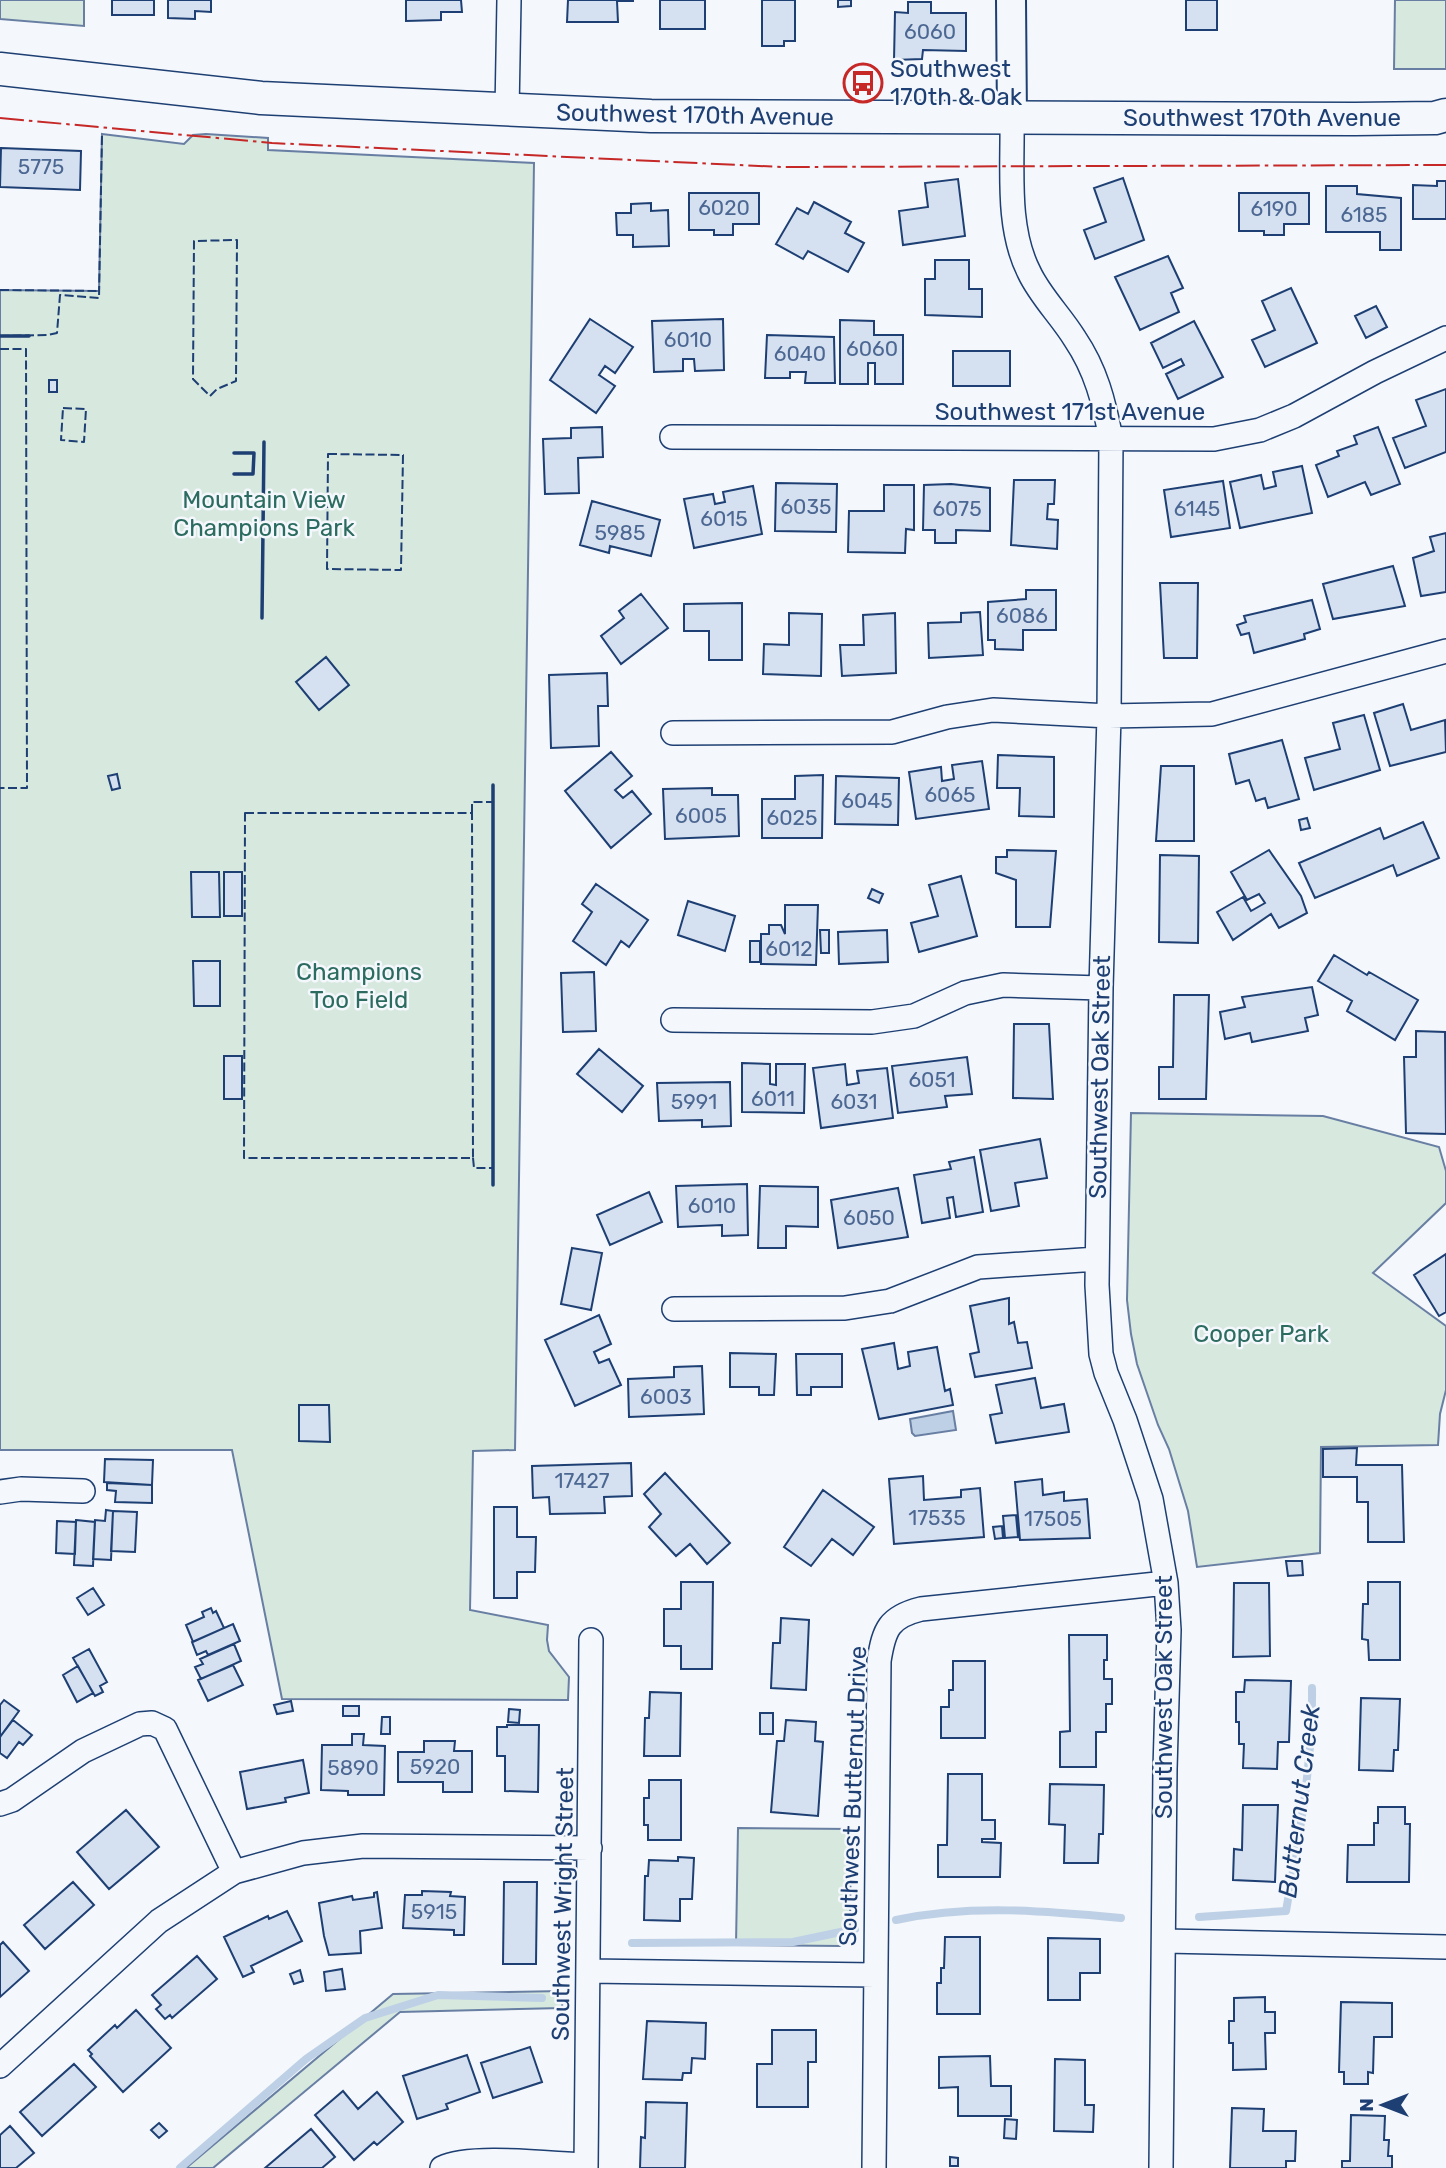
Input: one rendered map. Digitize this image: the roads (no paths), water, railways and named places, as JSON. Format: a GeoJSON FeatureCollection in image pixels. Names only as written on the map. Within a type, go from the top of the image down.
{"type":"FeatureCollection","features":[{"type":"Feature","properties":{"kind":"main road","name":"Southwest 170th Avenue"},"geometry":{"type":"LineString","coordinates":[[0,69],[261,99],[506,111],[692,117],[1442,119]]}},
{"type":"Feature","properties":{"kind":"street"},"geometry":{"type":"LineString","coordinates":[[506,111],[509,0]]}},
{"type":"Feature","properties":{"kind":"street","name":"Southwest Oak Street"},"geometry":{"type":"LineString","coordinates":[[1011,0],[1014,212],[1018,244],[1029,274],[1091,366],[1103,397],[1111,439],[1109,716],[1097,1259],[1101,1354],[1148,1489],[1158,1529],[1166,1583],[1169,1629],[1161,2168]]}},
{"type":"Feature","properties":{"kind":"street","name":"Southwest 171st Avenue"},"geometry":{"type":"LineString","coordinates":[[672,437],[1214,439],[1260,430],[1294,416],[1375,372],[1446,338]]}},
{"type":"Feature","properties":{"kind":"street"},"geometry":{"type":"LineString","coordinates":[[673,733],[892,732],[947,717],[993,710],[1109,716],[1212,714],[1446,651]]}},
{"type":"Feature","properties":{"kind":"street"},"geometry":{"type":"LineString","coordinates":[[673,1020],[872,1022],[914,1016],[965,993],[1003,985],[1101,988]]}},
{"type":"Feature","properties":{"kind":"street"},"geometry":{"type":"LineString","coordinates":[[674,1309],[845,1308],[890,1301],[978,1268],[1097,1259]]}},
{"type":"Feature","properties":{"kind":"street"},"geometry":{"type":"LineString","coordinates":[[0,1492],[21,1489],[83,1491]]}},
{"type":"Feature","properties":{"kind":"street","name":"Southwest Butternut Drive"},"geometry":{"type":"LineString","coordinates":[[874,2168],[879,1661],[883,1636],[891,1623],[902,1614],[922,1608],[1166,1583]]}},
{"type":"Feature","properties":{"kind":"street","name":"Southwest Wright Street"},"geometry":{"type":"LineString","coordinates":[[586,2166],[591,1640]]}},
{"type":"Feature","properties":{"kind":"street"},"geometry":{"type":"LineString","coordinates":[[0,1804],[12,1800],[83,1751],[140,1724],[152,1723],[165,1729],[234,1872]]}},
{"type":"Feature","properties":{"kind":"street"},"geometry":{"type":"LineString","coordinates":[[0,2066],[159,1922],[234,1872],[303,1853],[363,1846],[590,1848]]}},
{"type":"Feature","properties":{"kind":"street"},"geometry":{"type":"LineString","coordinates":[[1165,1941],[1446,1947]]}},
{"type":"Feature","properties":{"kind":"street"},"geometry":{"type":"LineString","coordinates":[[589,1971],[875,1975]]}},
{"type":"Feature","properties":{"kind":"street"},"geometry":{"type":"LineString","coordinates":[[442,2168],[451,2164],[479,2161],[586,2166]]}},
{"type":"Feature","properties":{"kind":"water"},"geometry":{"type":"Polygon","coordinates":[[[953,1411],[956,1430],[915,1436],[912,1433],[910,1419],[953,1411]]]}},
{"type":"Feature","properties":{"kind":"waterway","name":"Butternut Creek"},"geometry":{"type":"LineString","coordinates":[[1199,1917],[1286,1911],[1308,1772],[1312,1688]]}},
{"type":"Feature","properties":{"kind":"waterway","name":"Butternut Creek"},"geometry":{"type":"LineString","coordinates":[[896,1920],[980,1910],[1037,1911],[1121,1918]]}},
{"type":"Feature","properties":{"kind":"waterway","name":"Butternut Creek"},"geometry":{"type":"LineString","coordinates":[[632,1943],[793,1942],[855,1929]]}},
{"type":"Feature","properties":{"kind":"waterway","name":"Butternut Creek"},"geometry":{"type":"LineString","coordinates":[[180,2168],[306,2059],[365,2018],[438,1995],[542,1998]]}},
{"type":"Feature","properties":{"kind":"place","name":"Southwest 170th & Oak"},"geometry":{"type":"Point","coordinates":[863,83]}},
{"type":"Feature","properties":{"kind":"park label","name":"Mountain View Champions Park"},"geometry":{"type":"Point","coordinates":[264,514]}},
{"type":"Feature","properties":{"kind":"park label","name":"Champions Too Field"},"geometry":{"type":"Point","coordinates":[359,986]}},
{"type":"Feature","properties":{"kind":"park label","name":"Cooper Park"},"geometry":{"type":"Point","coordinates":[1261,1334]}}]}
